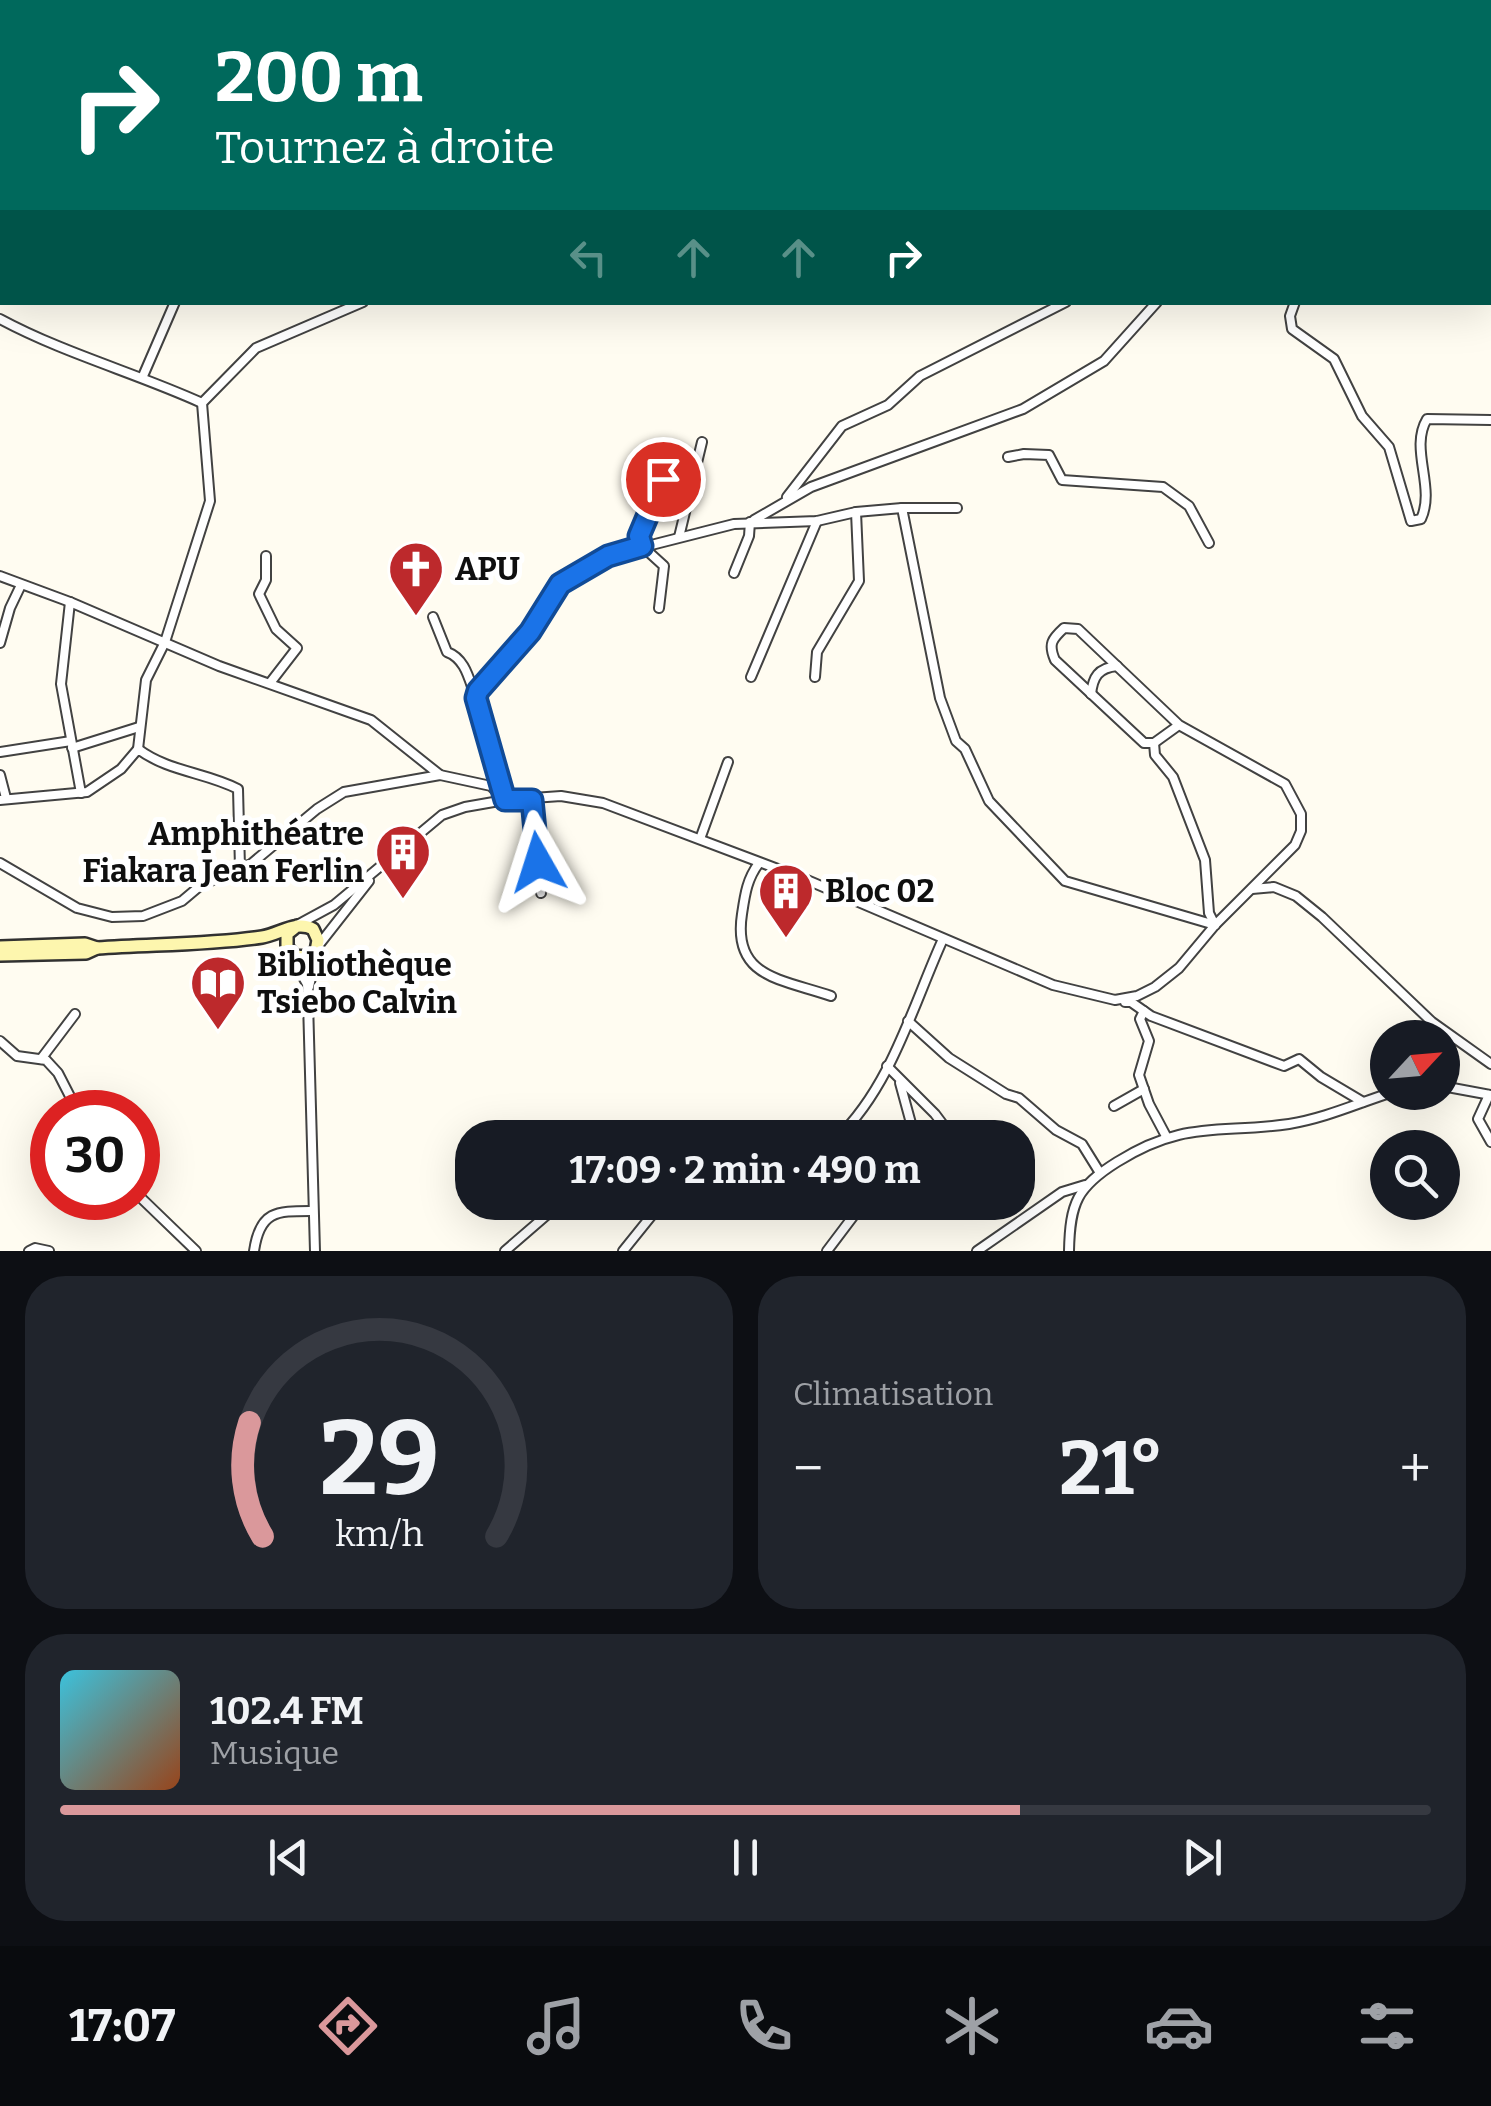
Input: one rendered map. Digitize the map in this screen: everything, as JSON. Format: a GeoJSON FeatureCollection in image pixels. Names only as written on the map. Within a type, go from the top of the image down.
{"type":"FeatureCollection","features":[{"type":"Feature","properties":{"kind":"main road"},"geometry":{"type":"LineString","coordinates":[[290,953],[286,940],[297,926]]}},
{"type":"Feature","properties":{"kind":"main road"},"geometry":{"type":"LineString","coordinates":[[0,955],[86,953],[98,948],[264,937],[297,926],[313,930],[318,946],[306,957],[290,953],[264,937]]}},
{"type":"Feature","properties":{"kind":"main road"},"geometry":{"type":"LineString","coordinates":[[0,947],[85,944],[98,948]]}},
{"type":"Feature","properties":{"kind":"street"},"geometry":{"type":"LineString","coordinates":[[142,376],[173,305]]}},
{"type":"Feature","properties":{"kind":"street"},"geometry":{"type":"LineString","coordinates":[[0,776],[3,799],[81,793],[102,784],[138,749],[146,680],[165,642],[210,501],[202,403],[256,348],[356,305]]}},
{"type":"Feature","properties":{"kind":"street"},"geometry":{"type":"LineString","coordinates":[[785,501],[842,426],[888,405],[920,376],[1060,305]]}},
{"type":"Feature","properties":{"kind":"street"},"geometry":{"type":"LineString","coordinates":[[750,522],[853,470],[1023,409],[1104,362],[1154,305]]}},
{"type":"Feature","properties":{"kind":"street"},"geometry":{"type":"LineString","coordinates":[[1294,305],[1290,316],[1292,329],[1334,358],[1362,416],[1389,447],[1411,521],[1420,519],[1427,506],[1420,432],[1427,419],[1491,420]]}},
{"type":"Feature","properties":{"kind":"street"},"geometry":{"type":"LineString","coordinates":[[0,319],[202,403]]}},
{"type":"Feature","properties":{"kind":"street"},"geometry":{"type":"LineString","coordinates":[[679,537],[702,442]]}},
{"type":"Feature","properties":{"kind":"street"},"geometry":{"type":"LineString","coordinates":[[1008,458],[1024,454],[1049,456],[1062,480],[1162,487],[1189,506],[1209,543]]}},
{"type":"Feature","properties":{"kind":"street"},"geometry":{"type":"LineString","coordinates":[[659,608],[664,566],[642,546],[639,536],[670,463]]}},
{"type":"Feature","properties":{"kind":"street"},"geometry":{"type":"LineString","coordinates":[[476,698],[541,616],[560,584],[608,556],[750,522],[817,520],[902,508],[957,508]]}},
{"type":"Feature","properties":{"kind":"street"},"geometry":{"type":"LineString","coordinates":[[902,508],[940,698],[956,741],[965,749],[989,802],[1065,881],[1215,924]]}},
{"type":"Feature","properties":{"kind":"street"},"geometry":{"type":"LineString","coordinates":[[814,678],[818,652],[860,580],[856,512]]}},
{"type":"Feature","properties":{"kind":"street"},"geometry":{"type":"LineString","coordinates":[[751,677],[817,520]]}},
{"type":"Feature","properties":{"kind":"street"},"geometry":{"type":"LineString","coordinates":[[734,573],[749,536],[750,522]]}},
{"type":"Feature","properties":{"kind":"street"},"geometry":{"type":"LineString","coordinates":[[266,556],[266,580],[259,594],[276,629],[297,648],[270,684]]}},
{"type":"Feature","properties":{"kind":"street"},"geometry":{"type":"LineString","coordinates":[[0,576],[219,666],[372,720],[440,775]]}},
{"type":"Feature","properties":{"kind":"street"},"geometry":{"type":"LineString","coordinates":[[0,643],[21,585]]}},
{"type":"Feature","properties":{"kind":"street"},"geometry":{"type":"LineString","coordinates":[[70,602],[61,684],[81,793]]}},
{"type":"Feature","properties":{"kind":"street"},"geometry":{"type":"LineString","coordinates":[[433,617],[447,652],[462,662],[505,800]]}},
{"type":"Feature","properties":{"kind":"street"},"geometry":{"type":"LineString","coordinates":[[1115,1000],[1137,996],[1180,968],[1215,924],[1295,844],[1301,831],[1298,804],[1285,784],[1274,776],[1178,725],[1071,626],[1051,640],[1055,660],[1139,740],[1148,745],[1154,743],[1178,725]]}},
{"type":"Feature","properties":{"kind":"street"},"geometry":{"type":"LineString","coordinates":[[1092,694],[1092,682],[1098,672],[1116,666]]}},
{"type":"Feature","properties":{"kind":"street"},"geometry":{"type":"LineString","coordinates":[[0,752],[71,744],[138,727]]}},
{"type":"Feature","properties":{"kind":"street"},"geometry":{"type":"LineString","coordinates":[[1154,743],[1155,755],[1173,777],[1205,860],[1208,913],[1215,924]]}},
{"type":"Feature","properties":{"kind":"street"},"geometry":{"type":"LineString","coordinates":[[138,749],[160,765],[218,778],[238,789],[240,868]]}},
{"type":"Feature","properties":{"kind":"street"},"geometry":{"type":"LineString","coordinates":[[700,839],[728,762]]}},
{"type":"Feature","properties":{"kind":"street"},"geometry":{"type":"LineString","coordinates":[[0,863],[62,902],[112,917],[142,916],[182,901],[202,885],[251,864],[317,809],[344,792],[440,775],[491,786],[505,800]]}},
{"type":"Feature","properties":{"kind":"street"},"geometry":{"type":"LineString","coordinates":[[297,926],[334,905],[442,815],[465,806],[561,796],[603,803],[807,880],[1054,985],[1131,1002],[1223,1045],[1280,1065],[1299,1059],[1363,1102]]}},
{"type":"Feature","properties":{"kind":"street"},"geometry":{"type":"LineString","coordinates":[[532,800],[541,893]]}},
{"type":"Feature","properties":{"kind":"street"},"geometry":{"type":"LineString","coordinates":[[759,863],[749,876],[745,893],[740,928],[743,955],[756,970],[831,996]]}},
{"type":"Feature","properties":{"kind":"street"},"geometry":{"type":"LineString","coordinates":[[308,1002],[318,946],[379,868]]}},
{"type":"Feature","properties":{"kind":"street"},"geometry":{"type":"LineString","coordinates":[[1252,889],[1274,887],[1296,896],[1432,1022],[1491,1064]]}},
{"type":"Feature","properties":{"kind":"street"},"geometry":{"type":"LineString","coordinates":[[854,1120],[887,1066],[943,940]]}},
{"type":"Feature","properties":{"kind":"street"},"geometry":{"type":"LineString","coordinates":[[290,953],[307,984],[315,1251]]}},
{"type":"Feature","properties":{"kind":"street"},"geometry":{"type":"LineString","coordinates":[[1144,1011],[1140,1019],[1148,1040],[1139,1075],[1166,1136]]}},
{"type":"Feature","properties":{"kind":"street"},"geometry":{"type":"LineString","coordinates":[[41,1059],[75,1014]]}},
{"type":"Feature","properties":{"kind":"street"},"geometry":{"type":"LineString","coordinates":[[908,1021],[949,1058],[1019,1098],[1056,1130],[1082,1144],[1100,1173]]}},
{"type":"Feature","properties":{"kind":"street"},"geometry":{"type":"LineString","coordinates":[[0,1041],[18,1056],[41,1059],[58,1073],[67,1090]]}},
{"type":"Feature","properties":{"kind":"street"},"geometry":{"type":"LineString","coordinates":[[887,1066],[940,1120]]}},
{"type":"Feature","properties":{"kind":"street"},"geometry":{"type":"LineString","coordinates":[[899,1078],[911,1120]]}},
{"type":"Feature","properties":{"kind":"street"},"geometry":{"type":"LineString","coordinates":[[1114,1106],[1144,1089]]}},
{"type":"Feature","properties":{"kind":"street"},"geometry":{"type":"LineString","coordinates":[[1460,1089],[1490,1095],[1478,1120],[1491,1142]]}},
{"type":"Feature","properties":{"kind":"street"},"geometry":{"type":"LineString","coordinates":[[977,1251],[1062,1192],[1084,1185],[1140,1148],[1166,1136],[1296,1122],[1370,1100]]}},
{"type":"Feature","properties":{"kind":"street"},"geometry":{"type":"LineString","coordinates":[[1070,1251],[1074,1210],[1084,1185]]}},
{"type":"Feature","properties":{"kind":"street"},"geometry":{"type":"LineString","coordinates":[[254,1251],[260,1225],[268,1216],[313,1210]]}},
{"type":"Feature","properties":{"kind":"street"},"geometry":{"type":"LineString","coordinates":[[160,1216],[196,1251]]}},
{"type":"Feature","properties":{"kind":"street"},"geometry":{"type":"LineString","coordinates":[[506,1251],[541,1220]]}},
{"type":"Feature","properties":{"kind":"street"},"geometry":{"type":"LineString","coordinates":[[624,1251],[648,1220]]}},
{"type":"Feature","properties":{"kind":"street"},"geometry":{"type":"LineString","coordinates":[[827,1251],[850,1220]]}},
{"type":"Feature","properties":{"kind":"street"},"geometry":{"type":"LineString","coordinates":[[29,1251],[49,1251]]}},
{"type":"Feature","properties":{"kind":"place","name":"APU"},"geometry":{"type":"Point","coordinates":[416,618]}},
{"type":"Feature","properties":{"kind":"place","name":"Amphithéatre Fiakara Jean Ferlin"},"geometry":{"type":"Point","coordinates":[403,901]}},
{"type":"Feature","properties":{"kind":"place","name":"Bloc 02"},"geometry":{"type":"Point","coordinates":[786,940]}},
{"type":"Feature","properties":{"kind":"place","name":"Bibliothèque Tsiebo Calvin"},"geometry":{"type":"Point","coordinates":[218,1032]}},
{"type":"Feature","properties":{"kind":"route"},"geometry":{"type":"LineString","coordinates":[[538,862],[532,800],[505,800],[476,698],[478,691],[530,632],[560,584],[608,556],[642,546],[639,536],[663,479]]}}]}
